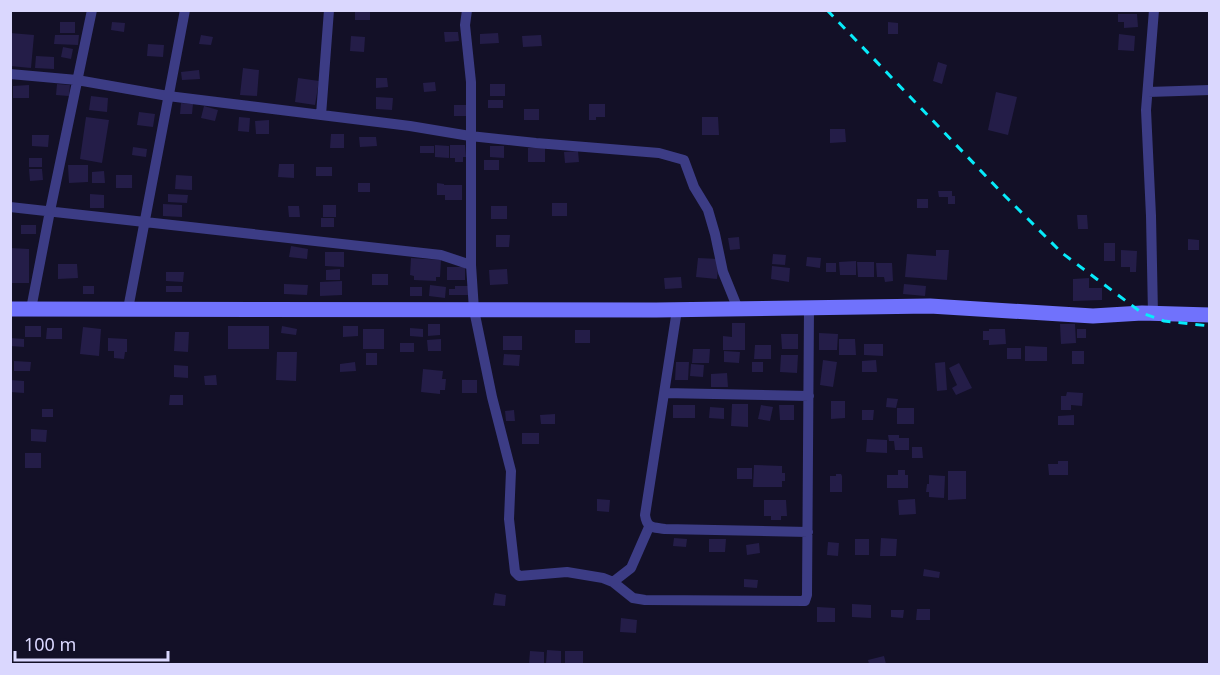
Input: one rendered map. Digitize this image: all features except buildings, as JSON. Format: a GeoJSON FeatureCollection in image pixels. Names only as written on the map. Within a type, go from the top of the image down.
{"type":"FeatureCollection","features":[{"type":"Feature","properties":{"kind":"main road"},"geometry":{"type":"LineString","coordinates":[[10,309],[677,310],[930,306],[1094,316],[1209,315]]}},
{"type":"Feature","properties":{"kind":"street"},"geometry":{"type":"LineString","coordinates":[[31,309],[92,10]]}},
{"type":"Feature","properties":{"kind":"street"},"geometry":{"type":"LineString","coordinates":[[128,309],[185,10]]}},
{"type":"Feature","properties":{"kind":"street"},"geometry":{"type":"LineString","coordinates":[[321,115],[329,10]]}},
{"type":"Feature","properties":{"kind":"street"},"geometry":{"type":"LineString","coordinates":[[467,10],[465,25],[471,82],[471,265],[474,310],[492,397],[511,471],[509,519],[515,572],[519,576],[567,573],[603,578],[613,582],[633,598],[645,600],[805,601],[808,532],[809,308]]}},
{"type":"Feature","properties":{"kind":"street"},"geometry":{"type":"LineString","coordinates":[[1153,314],[1146,110],[1154,10]]}},
{"type":"Feature","properties":{"kind":"street"},"geometry":{"type":"LineString","coordinates":[[10,74],[77,80],[168,96],[410,126],[471,136],[659,153],[684,160],[694,187],[708,210],[723,272],[738,309]]}},
{"type":"Feature","properties":{"kind":"street"},"geometry":{"type":"LineString","coordinates":[[1148,92],[1209,90]]}},
{"type":"Feature","properties":{"kind":"street"},"geometry":{"type":"LineString","coordinates":[[10,207],[441,255],[471,265]]}},
{"type":"Feature","properties":{"kind":"street"},"geometry":{"type":"LineString","coordinates":[[677,310],[645,515],[646,523],[649,527],[665,530],[808,532]]}},
{"type":"Feature","properties":{"kind":"street"},"geometry":{"type":"LineString","coordinates":[[664,393],[808,396]]}},
{"type":"Feature","properties":{"kind":"street"},"geometry":{"type":"LineString","coordinates":[[613,582],[631,568],[649,527]]}},
{"type":"Feature","properties":{"kind":"railway"},"geometry":{"type":"LineString","coordinates":[[827,10],[1062,253],[1142,313],[1164,321],[1210,326]]}}]}
